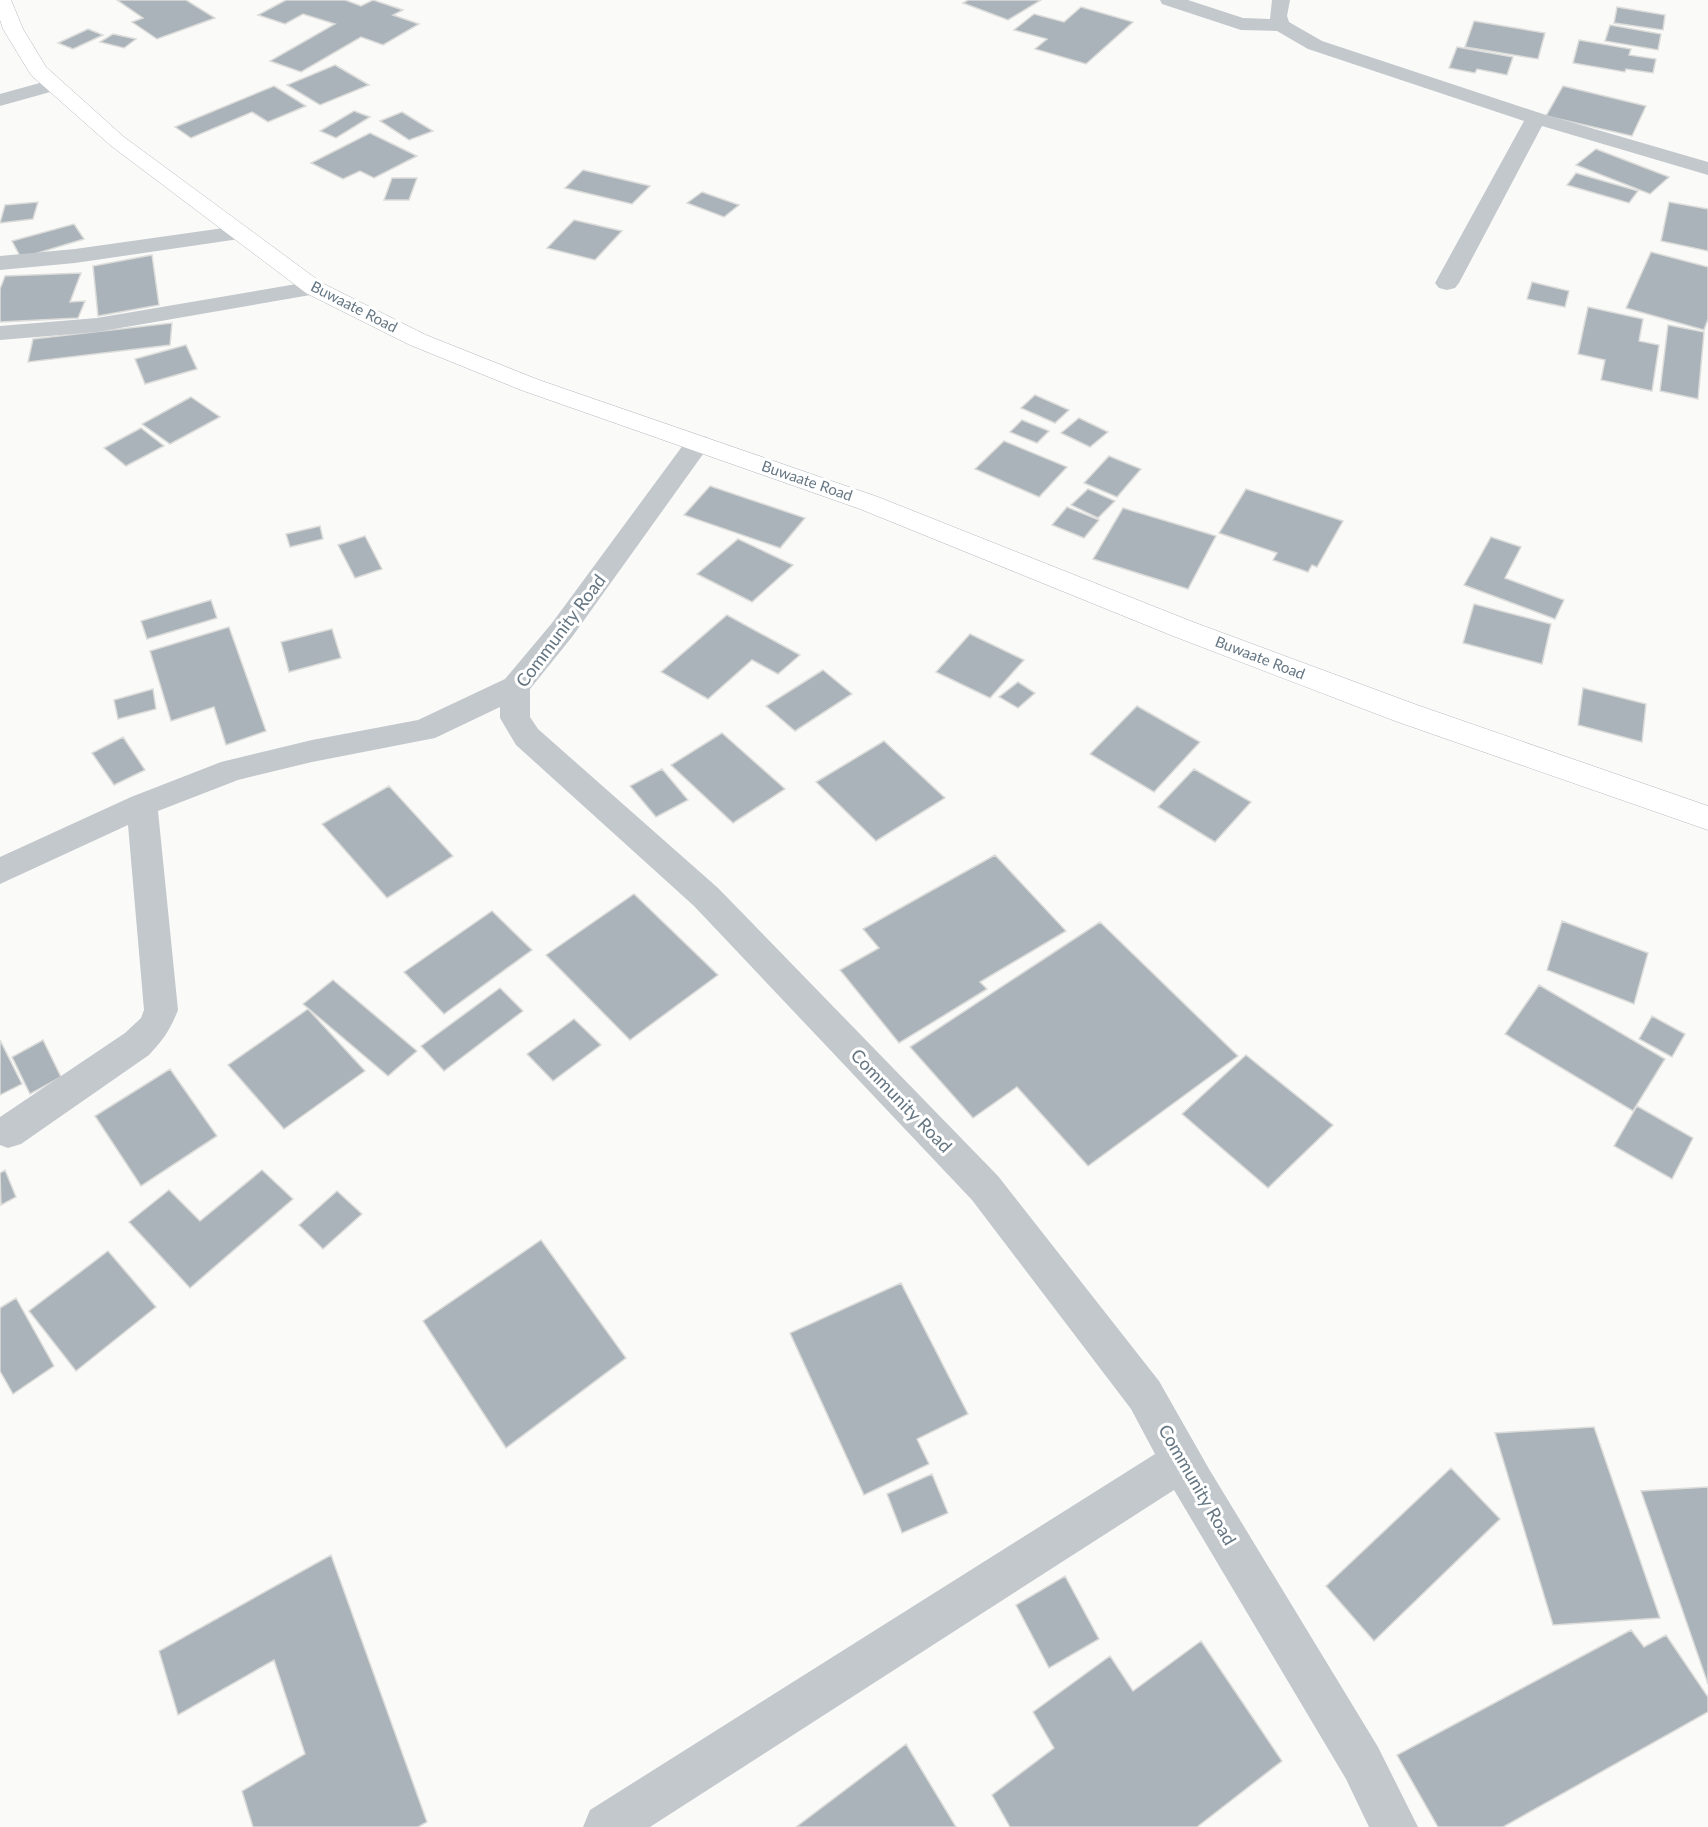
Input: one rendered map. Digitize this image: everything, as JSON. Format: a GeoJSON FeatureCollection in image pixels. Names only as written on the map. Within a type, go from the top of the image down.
{"type":"FeatureCollection","features":[{"type":"Feature","properties":{"kind":"street","name":"Buwaate Road"},"geometry":{"type":"LineString","coordinates":[[2,0],[6,30],[38,71],[117,141],[314,288],[418,340],[489,369],[869,503],[1172,625],[1406,713],[1708,818]]}},
{"type":"Feature","properties":{"kind":"street"},"geometry":{"type":"LineString","coordinates":[[1169,0],[1241,24],[1281,25],[1315,45],[1536,118],[1708,169]]}},
{"type":"Feature","properties":{"kind":"street"},"geometry":{"type":"LineString","coordinates":[[1281,0],[1278,16],[1281,25]]}},
{"type":"Feature","properties":{"kind":"street"},"geometry":{"type":"LineString","coordinates":[[0,100],[54,85]]}},
{"type":"Feature","properties":{"kind":"street"},"geometry":{"type":"LineString","coordinates":[[1447,283],[1536,118]]}},
{"type":"Feature","properties":{"kind":"street"},"geometry":{"type":"LineString","coordinates":[[0,263],[75,256],[238,233]]}},
{"type":"Feature","properties":{"kind":"street"},"geometry":{"type":"LineString","coordinates":[[0,333],[97,325],[314,288]]}},
{"type":"Feature","properties":{"kind":"street","name":"Community Road"},"geometry":{"type":"LineString","coordinates":[[698,443],[562,630],[515,687],[515,718],[528,737],[706,897],[985,1188],[1145,1395],[1181,1461],[1362,1763],[1394,1827]]}},
{"type":"Feature","properties":{"kind":"street"},"geometry":{"type":"LineString","coordinates":[[0,871],[142,805],[232,770],[312,751],[424,730],[515,687]]}},
{"type":"Feature","properties":{"kind":"street"},"geometry":{"type":"LineString","coordinates":[[8,1132],[136,1044],[154,1027],[161,1010],[142,805]]}},
{"type":"Feature","properties":{"kind":"street"},"geometry":{"type":"LineString","coordinates":[[607,1827],[1181,1461]]}},
{"type":"Feature","properties":{"kind":"building"},"geometry":{"type":"Polygon","coordinates":[[[117,0],[186,0],[215,18],[157,39],[132,22],[143,18],[117,0]]]}},
{"type":"Feature","properties":{"kind":"building"},"geometry":{"type":"Polygon","coordinates":[[[286,0],[345,0],[361,6],[373,0],[403,10],[393,15],[419,24],[383,45],[361,37],[301,72],[270,61],[335,24],[303,14],[285,24],[258,15],[286,0]]]}},
{"type":"Feature","properties":{"kind":"building"},"geometry":{"type":"Polygon","coordinates":[[[968,0],[1041,0],[1008,20],[963,3],[968,0]]]}},
{"type":"Feature","properties":{"kind":"building"},"geometry":{"type":"Polygon","coordinates":[[[1081,7],[1133,22],[1086,64],[1035,49],[1047,39],[1014,30],[1034,14],[1064,22],[1081,7]]]}},
{"type":"Feature","properties":{"kind":"building"},"geometry":{"type":"Polygon","coordinates":[[[1617,7],[1665,15],[1663,30],[1614,23],[1617,7]]]}},
{"type":"Feature","properties":{"kind":"building"},"geometry":{"type":"Polygon","coordinates":[[[1474,21],[1545,33],[1538,59],[1465,47],[1474,21]]]}},
{"type":"Feature","properties":{"kind":"building"},"geometry":{"type":"Polygon","coordinates":[[[1610,25],[1661,34],[1658,50],[1605,41],[1610,25]]]}},
{"type":"Feature","properties":{"kind":"building"},"geometry":{"type":"Polygon","coordinates":[[[88,29],[103,35],[73,49],[58,43],[88,29]]]}},
{"type":"Feature","properties":{"kind":"building"},"geometry":{"type":"Polygon","coordinates":[[[113,34],[136,39],[124,48],[100,42],[113,34]]]}},
{"type":"Feature","properties":{"kind":"building"},"geometry":{"type":"Polygon","coordinates":[[[1579,40],[1631,49],[1629,55],[1656,59],[1653,73],[1626,69],[1625,72],[1573,63],[1579,40]]]}},
{"type":"Feature","properties":{"kind":"building"},"geometry":{"type":"Polygon","coordinates":[[[1457,47],[1513,57],[1507,75],[1477,69],[1475,73],[1449,68],[1457,47]]]}},
{"type":"Feature","properties":{"kind":"building"},"geometry":{"type":"Polygon","coordinates":[[[335,65],[369,85],[320,105],[287,85],[335,65]]]}},
{"type":"Feature","properties":{"kind":"building"},"geometry":{"type":"Polygon","coordinates":[[[274,86],[306,106],[268,122],[252,112],[191,138],[175,127],[274,86]]]}},
{"type":"Feature","properties":{"kind":"building"},"geometry":{"type":"Polygon","coordinates":[[[1563,86],[1646,106],[1632,136],[1546,116],[1563,86]]]}},
{"type":"Feature","properties":{"kind":"building"},"geometry":{"type":"Polygon","coordinates":[[[354,111],[370,117],[336,138],[320,131],[354,111]]]}},
{"type":"Feature","properties":{"kind":"building"},"geometry":{"type":"Polygon","coordinates":[[[402,112],[433,131],[409,140],[380,121],[402,112]]]}},
{"type":"Feature","properties":{"kind":"building"},"geometry":{"type":"Polygon","coordinates":[[[370,133],[417,156],[374,178],[360,171],[343,179],[311,163],[370,133]]]}},
{"type":"Feature","properties":{"kind":"building"},"geometry":{"type":"Polygon","coordinates":[[[1596,149],[1669,177],[1650,194],[1576,165],[1596,149]]]}},
{"type":"Feature","properties":{"kind":"building"},"geometry":{"type":"Polygon","coordinates":[[[583,170],[650,186],[632,204],[565,188],[583,170]]]}},
{"type":"Feature","properties":{"kind":"building"},"geometry":{"type":"Polygon","coordinates":[[[1576,173],[1638,191],[1629,203],[1567,185],[1576,173]]]}},
{"type":"Feature","properties":{"kind":"building"},"geometry":{"type":"Polygon","coordinates":[[[392,178],[417,178],[409,200],[384,200],[392,178]]]}},
{"type":"Feature","properties":{"kind":"building"},"geometry":{"type":"Polygon","coordinates":[[[702,192],[739,205],[724,217],[687,203],[702,192]]]}},
{"type":"Feature","properties":{"kind":"building"},"geometry":{"type":"Polygon","coordinates":[[[38,202],[33,219],[0,223],[5,205],[38,202]]]}},
{"type":"Feature","properties":{"kind":"building"},"geometry":{"type":"Polygon","coordinates":[[[1669,202],[1708,209],[1708,251],[1661,241],[1669,202]]]}},
{"type":"Feature","properties":{"kind":"building"},"geometry":{"type":"Polygon","coordinates":[[[574,220],[622,231],[595,260],[547,248],[574,220]]]}},
{"type":"Feature","properties":{"kind":"building"},"geometry":{"type":"Polygon","coordinates":[[[74,224],[84,239],[21,258],[12,241],[74,224]]]}},
{"type":"Feature","properties":{"kind":"building"},"geometry":{"type":"Polygon","coordinates":[[[1651,252],[1708,267],[1708,319],[1704,330],[1626,308],[1651,252]]]}},
{"type":"Feature","properties":{"kind":"building"},"geometry":{"type":"Polygon","coordinates":[[[152,255],[159,305],[98,316],[93,266],[152,255]]]}},
{"type":"Feature","properties":{"kind":"building"},"geometry":{"type":"Polygon","coordinates":[[[81,273],[70,302],[85,301],[78,318],[0,322],[0,289],[5,276],[81,273]]]}},
{"type":"Feature","properties":{"kind":"building"},"geometry":{"type":"Polygon","coordinates":[[[1532,282],[1569,291],[1565,307],[1527,299],[1532,282]]]}},
{"type":"Feature","properties":{"kind":"building"},"geometry":{"type":"Polygon","coordinates":[[[1588,307],[1643,319],[1639,341],[1659,345],[1652,391],[1601,380],[1605,360],[1578,354],[1588,307]]]}},
{"type":"Feature","properties":{"kind":"building"},"geometry":{"type":"Polygon","coordinates":[[[172,323],[170,345],[28,362],[33,339],[172,323]]]}},
{"type":"Feature","properties":{"kind":"building"},"geometry":{"type":"Polygon","coordinates":[[[1668,325],[1704,332],[1698,399],[1660,391],[1668,325]]]}},
{"type":"Feature","properties":{"kind":"building"},"geometry":{"type":"Polygon","coordinates":[[[186,345],[197,369],[145,384],[135,359],[186,345]]]}},
{"type":"Feature","properties":{"kind":"building"},"geometry":{"type":"Polygon","coordinates":[[[1035,395],[1069,410],[1055,423],[1021,408],[1035,395]]]}},
{"type":"Feature","properties":{"kind":"building"},"geometry":{"type":"Polygon","coordinates":[[[191,397],[220,417],[170,444],[142,424],[191,397]]]}},
{"type":"Feature","properties":{"kind":"building"},"geometry":{"type":"Polygon","coordinates":[[[1079,418],[1108,432],[1090,447],[1061,433],[1079,418]]]}},
{"type":"Feature","properties":{"kind":"building"},"geometry":{"type":"Polygon","coordinates":[[[1022,420],[1049,431],[1037,443],[1010,432],[1022,420]]]}},
{"type":"Feature","properties":{"kind":"building"},"geometry":{"type":"Polygon","coordinates":[[[141,428],[164,446],[126,466],[104,448],[141,428]]]}},
{"type":"Feature","properties":{"kind":"building"},"geometry":{"type":"Polygon","coordinates":[[[1004,441],[1067,467],[1039,497],[975,469],[1004,441]]]}},
{"type":"Feature","properties":{"kind":"building"},"geometry":{"type":"Polygon","coordinates":[[[1109,456],[1141,469],[1117,497],[1084,483],[1109,456]]]}},
{"type":"Feature","properties":{"kind":"building"},"geometry":{"type":"Polygon","coordinates":[[[710,486],[805,518],[780,548],[684,515],[710,486]]]}},
{"type":"Feature","properties":{"kind":"building"},"geometry":{"type":"Polygon","coordinates":[[[1088,489],[1115,501],[1098,518],[1071,505],[1088,489]]]}},
{"type":"Feature","properties":{"kind":"building"},"geometry":{"type":"Polygon","coordinates":[[[1246,489],[1343,521],[1317,567],[1312,565],[1308,572],[1273,560],[1277,553],[1219,533],[1246,489]]]}},
{"type":"Feature","properties":{"kind":"building"},"geometry":{"type":"Polygon","coordinates":[[[1067,507],[1099,520],[1084,538],[1052,525],[1067,507]]]}},
{"type":"Feature","properties":{"kind":"building"},"geometry":{"type":"Polygon","coordinates":[[[1123,508],[1216,536],[1188,589],[1093,559],[1123,508]]]}},
{"type":"Feature","properties":{"kind":"building"},"geometry":{"type":"Polygon","coordinates":[[[320,526],[323,539],[290,547],[286,534],[320,526]]]}},
{"type":"Feature","properties":{"kind":"building"},"geometry":{"type":"Polygon","coordinates":[[[365,536],[382,569],[355,578],[338,545],[365,536]]]}},
{"type":"Feature","properties":{"kind":"building"},"geometry":{"type":"Polygon","coordinates":[[[1491,537],[1521,547],[1505,578],[1564,600],[1555,619],[1464,585],[1491,537]]]}},
{"type":"Feature","properties":{"kind":"building"},"geometry":{"type":"Polygon","coordinates":[[[738,539],[793,565],[752,602],[697,574],[738,539]]]}},
{"type":"Feature","properties":{"kind":"building"},"geometry":{"type":"Polygon","coordinates":[[[211,600],[217,618],[147,639],[141,621],[211,600]]]}},
{"type":"Feature","properties":{"kind":"building"},"geometry":{"type":"Polygon","coordinates":[[[1474,604],[1551,624],[1542,664],[1463,643],[1474,604]]]}},
{"type":"Feature","properties":{"kind":"building"},"geometry":{"type":"Polygon","coordinates":[[[727,615],[800,655],[778,674],[752,660],[708,699],[661,672],[727,615]]]}},
{"type":"Feature","properties":{"kind":"building"},"geometry":{"type":"Polygon","coordinates":[[[229,627],[266,731],[226,745],[214,707],[171,721],[150,651],[229,627]]]}},
{"type":"Feature","properties":{"kind":"building"},"geometry":{"type":"Polygon","coordinates":[[[332,629],[341,658],[289,672],[281,642],[332,629]]]}},
{"type":"Feature","properties":{"kind":"building"},"geometry":{"type":"Polygon","coordinates":[[[970,634],[1024,660],[990,698],[936,672],[970,634]]]}},
{"type":"Feature","properties":{"kind":"building"},"geometry":{"type":"Polygon","coordinates":[[[823,670],[852,694],[795,731],[766,706],[823,670]]]}},
{"type":"Feature","properties":{"kind":"building"},"geometry":{"type":"Polygon","coordinates":[[[1018,682],[1035,693],[1018,708],[999,697],[1018,682]]]}},
{"type":"Feature","properties":{"kind":"building"},"geometry":{"type":"Polygon","coordinates":[[[1583,688],[1646,704],[1642,742],[1578,725],[1583,688]]]}},
{"type":"Feature","properties":{"kind":"building"},"geometry":{"type":"Polygon","coordinates":[[[153,689],[156,709],[118,719],[114,700],[153,689]]]}},
{"type":"Feature","properties":{"kind":"building"},"geometry":{"type":"Polygon","coordinates":[[[1137,706],[1200,742],[1154,792],[1090,754],[1137,706]]]}},
{"type":"Feature","properties":{"kind":"building"},"geometry":{"type":"Polygon","coordinates":[[[722,733],[785,789],[733,823],[671,765],[722,733]]]}},
{"type":"Feature","properties":{"kind":"building"},"geometry":{"type":"Polygon","coordinates":[[[123,737],[145,770],[114,785],[92,753],[123,737]]]}},
{"type":"Feature","properties":{"kind":"building"},"geometry":{"type":"Polygon","coordinates":[[[884,741],[945,798],[876,841],[816,782],[884,741]]]}},
{"type":"Feature","properties":{"kind":"building"},"geometry":{"type":"Polygon","coordinates":[[[662,769],[688,800],[656,817],[630,786],[662,769]]]}},
{"type":"Feature","properties":{"kind":"building"},"geometry":{"type":"Polygon","coordinates":[[[1194,769],[1251,802],[1215,842],[1158,807],[1194,769]]]}},
{"type":"Feature","properties":{"kind":"building"},"geometry":{"type":"Polygon","coordinates":[[[389,786],[453,856],[387,898],[322,824],[389,786]]]}},
{"type":"Feature","properties":{"kind":"building"},"geometry":{"type":"Polygon","coordinates":[[[995,855],[1066,931],[980,982],[987,989],[899,1043],[840,970],[879,948],[863,929],[995,855]]]}},
{"type":"Feature","properties":{"kind":"building"},"geometry":{"type":"Polygon","coordinates":[[[634,894],[718,975],[630,1040],[546,955],[634,894]]]}},
{"type":"Feature","properties":{"kind":"building"},"geometry":{"type":"Polygon","coordinates":[[[492,911],[532,950],[444,1014],[404,972],[492,911]]]}},
{"type":"Feature","properties":{"kind":"building"},"geometry":{"type":"Polygon","coordinates":[[[1562,921],[1648,953],[1634,1004],[1547,970],[1562,921]]]}},
{"type":"Feature","properties":{"kind":"building"},"geometry":{"type":"Polygon","coordinates":[[[1100,922],[1238,1056],[1088,1166],[1017,1087],[973,1118],[910,1047],[1100,922]]]}},
{"type":"Feature","properties":{"kind":"building"},"geometry":{"type":"Polygon","coordinates":[[[333,980],[417,1051],[388,1076],[303,1004],[333,980]]]}},
{"type":"Feature","properties":{"kind":"building"},"geometry":{"type":"Polygon","coordinates":[[[1539,985],[1665,1059],[1633,1111],[1505,1034],[1539,985]]]}},
{"type":"Feature","properties":{"kind":"building"},"geometry":{"type":"Polygon","coordinates":[[[500,988],[523,1011],[444,1071],[421,1046],[500,988]]]}},
{"type":"Feature","properties":{"kind":"building"},"geometry":{"type":"Polygon","coordinates":[[[308,1009],[365,1071],[284,1129],[228,1065],[308,1009]]]}},
{"type":"Feature","properties":{"kind":"building"},"geometry":{"type":"Polygon","coordinates":[[[1652,1016],[1685,1034],[1672,1057],[1639,1039],[1652,1016]]]}},
{"type":"Feature","properties":{"kind":"building"},"geometry":{"type":"Polygon","coordinates":[[[574,1019],[601,1045],[553,1081],[527,1054],[574,1019]]]}},
{"type":"Feature","properties":{"kind":"building"},"geometry":{"type":"Polygon","coordinates":[[[0,1040],[22,1084],[0,1095],[0,1040]]]}},
{"type":"Feature","properties":{"kind":"building"},"geometry":{"type":"Polygon","coordinates":[[[43,1040],[61,1077],[30,1094],[12,1057],[43,1040]]]}},
{"type":"Feature","properties":{"kind":"building"},"geometry":{"type":"Polygon","coordinates":[[[1246,1055],[1333,1125],[1268,1188],[1182,1114],[1246,1055]]]}},
{"type":"Feature","properties":{"kind":"building"},"geometry":{"type":"Polygon","coordinates":[[[170,1069],[217,1136],[141,1186],[95,1116],[170,1069]]]}},
{"type":"Feature","properties":{"kind":"building"},"geometry":{"type":"Polygon","coordinates":[[[1637,1106],[1693,1138],[1672,1179],[1614,1146],[1637,1106]]]}},
{"type":"Feature","properties":{"kind":"building"},"geometry":{"type":"Polygon","coordinates":[[[5,1170],[16,1197],[1,1205],[0,1173],[5,1170]]]}},
{"type":"Feature","properties":{"kind":"building"},"geometry":{"type":"Polygon","coordinates":[[[262,1170],[293,1199],[190,1288],[129,1222],[169,1190],[200,1221],[262,1170]]]}},
{"type":"Feature","properties":{"kind":"building"},"geometry":{"type":"Polygon","coordinates":[[[337,1191],[362,1214],[323,1249],[299,1225],[337,1191]]]}},
{"type":"Feature","properties":{"kind":"building"},"geometry":{"type":"Polygon","coordinates":[[[541,1240],[626,1358],[506,1448],[423,1321],[541,1240]]]}},
{"type":"Feature","properties":{"kind":"building"},"geometry":{"type":"Polygon","coordinates":[[[108,1251],[156,1307],[76,1371],[29,1311],[108,1251]]]}},
{"type":"Feature","properties":{"kind":"building"},"geometry":{"type":"Polygon","coordinates":[[[901,1283],[968,1414],[917,1439],[929,1464],[864,1495],[790,1333],[901,1283]]]}},
{"type":"Feature","properties":{"kind":"building"},"geometry":{"type":"Polygon","coordinates":[[[16,1298],[54,1366],[13,1394],[0,1371],[0,1308],[16,1298]]]}},
{"type":"Feature","properties":{"kind":"building"},"geometry":{"type":"Polygon","coordinates":[[[1594,1427],[1660,1618],[1553,1625],[1495,1433],[1594,1427]]]}},
{"type":"Feature","properties":{"kind":"building"},"geometry":{"type":"Polygon","coordinates":[[[1451,1468],[1500,1519],[1374,1641],[1326,1586],[1451,1468]]]}},
{"type":"Feature","properties":{"kind":"building"},"geometry":{"type":"Polygon","coordinates":[[[932,1474],[948,1513],[902,1533],[887,1494],[932,1474]]]}},
{"type":"Feature","properties":{"kind":"building"},"geometry":{"type":"Polygon","coordinates":[[[1708,1487],[1708,1684],[1641,1491],[1708,1487]]]}},
{"type":"Feature","properties":{"kind":"building"},"geometry":{"type":"Polygon","coordinates":[[[331,1555],[427,1822],[418,1827],[253,1827],[242,1791],[305,1754],[274,1660],[178,1715],[159,1651],[331,1555]]]}},
{"type":"Feature","properties":{"kind":"building"},"geometry":{"type":"Polygon","coordinates":[[[1065,1576],[1099,1639],[1049,1668],[1016,1605],[1065,1576]]]}},
{"type":"Feature","properties":{"kind":"building"},"geometry":{"type":"Polygon","coordinates":[[[1631,1630],[1644,1647],[1666,1635],[1708,1697],[1708,1712],[1503,1827],[1438,1827],[1397,1755],[1631,1630]]]}},
{"type":"Feature","properties":{"kind":"building"},"geometry":{"type":"Polygon","coordinates":[[[1201,1641],[1282,1761],[1197,1827],[1010,1827],[992,1795],[1054,1748],[1033,1712],[1110,1656],[1133,1691],[1201,1641]]]}},
{"type":"Feature","properties":{"kind":"building"},"geometry":{"type":"Polygon","coordinates":[[[906,1744],[956,1827],[796,1827],[906,1744]]]}}]}
